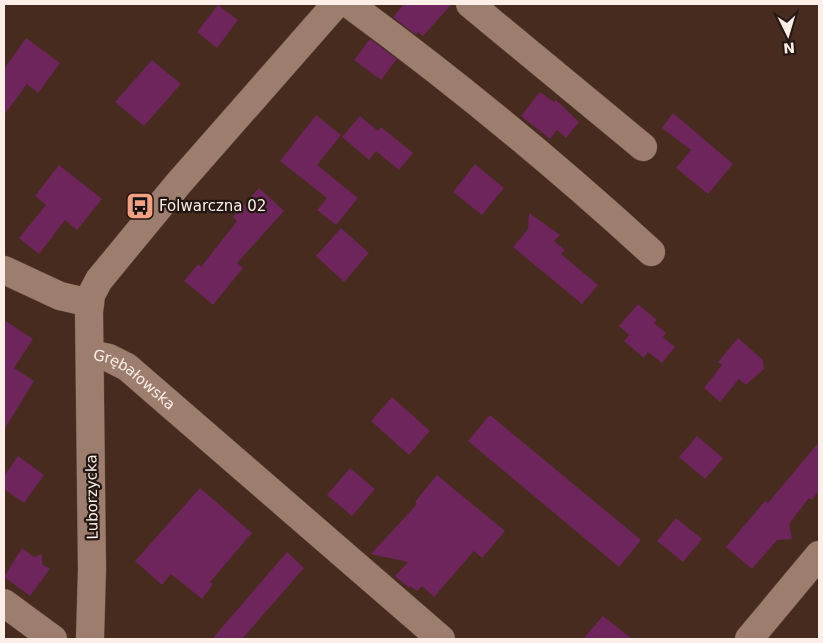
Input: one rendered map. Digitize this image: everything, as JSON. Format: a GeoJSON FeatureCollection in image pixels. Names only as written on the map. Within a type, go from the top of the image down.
{"type":"FeatureCollection","features":[{"type":"Feature","properties":{"kind":"street","name":"Grębałowska"},"geometry":{"type":"LineString","coordinates":[[336,4],[99,280],[90,303],[90,354],[109,358],[127,367],[441,639]]}},
{"type":"Feature","properties":{"kind":"street"},"geometry":{"type":"LineString","coordinates":[[349,4],[412,50],[574,181],[651,252]]}},
{"type":"Feature","properties":{"kind":"street"},"geometry":{"type":"LineString","coordinates":[[470,4],[643,147]]}},
{"type":"Feature","properties":{"kind":"street"},"geometry":{"type":"LineString","coordinates":[[4,270],[60,296],[90,303]]}},
{"type":"Feature","properties":{"kind":"street","name":"Luborzycka"},"geometry":{"type":"LineString","coordinates":[[90,354],[92,569],[90,639]]}},
{"type":"Feature","properties":{"kind":"street"},"geometry":{"type":"LineString","coordinates":[[749,639],[819,556]]}},
{"type":"Feature","properties":{"kind":"street"},"geometry":{"type":"LineString","coordinates":[[4,603],[53,639]]}},
{"type":"Feature","properties":{"kind":"building"},"geometry":{"type":"Polygon","coordinates":[[[404,4],[452,4],[423,36],[418,32],[416,35],[393,17],[404,4]]]}},
{"type":"Feature","properties":{"kind":"building"},"geometry":{"type":"Polygon","coordinates":[[[218,5],[238,20],[217,48],[197,32],[218,5]]]}},
{"type":"Feature","properties":{"kind":"building"},"geometry":{"type":"Polygon","coordinates":[[[26,38],[60,63],[38,93],[27,84],[4,115],[4,69],[26,38]]]}},
{"type":"Feature","properties":{"kind":"building"},"geometry":{"type":"Polygon","coordinates":[[[370,39],[397,59],[381,80],[354,60],[370,39]]]}},
{"type":"Feature","properties":{"kind":"building"},"geometry":{"type":"Polygon","coordinates":[[[152,60],[181,84],[144,126],[115,102],[152,60]]]}},
{"type":"Feature","properties":{"kind":"building"},"geometry":{"type":"Polygon","coordinates":[[[540,92],[554,102],[556,100],[579,122],[566,138],[557,130],[550,139],[521,116],[540,92]]]}},
{"type":"Feature","properties":{"kind":"building"},"geometry":{"type":"Polygon","coordinates":[[[673,113],[733,164],[708,194],[676,168],[691,150],[662,128],[673,113]]]}},
{"type":"Feature","properties":{"kind":"building"},"geometry":{"type":"Polygon","coordinates":[[[316,115],[341,135],[317,165],[358,198],[336,225],[317,210],[327,198],[280,161],[316,115]]]}},
{"type":"Feature","properties":{"kind":"building"},"geometry":{"type":"Polygon","coordinates":[[[360,116],[378,131],[381,127],[413,153],[399,170],[376,151],[369,160],[342,137],[360,116]]]}},
{"type":"Feature","properties":{"kind":"building"},"geometry":{"type":"Polygon","coordinates":[[[475,164],[504,188],[482,215],[453,192],[475,164]]]}},
{"type":"Feature","properties":{"kind":"building"},"geometry":{"type":"Polygon","coordinates":[[[59,165],[102,199],[77,230],[65,220],[39,254],[19,238],[46,205],[35,196],[59,165]]]}},
{"type":"Feature","properties":{"kind":"building"},"geometry":{"type":"Polygon","coordinates":[[[259,188],[284,211],[237,263],[243,268],[213,305],[184,281],[198,264],[201,267],[237,221],[233,217],[259,188]]]}},
{"type":"Feature","properties":{"kind":"building"},"geometry":{"type":"Polygon","coordinates":[[[529,213],[560,235],[554,241],[565,250],[561,254],[598,285],[582,304],[513,247],[528,229],[529,213]]]}},
{"type":"Feature","properties":{"kind":"building"},"geometry":{"type":"Polygon","coordinates":[[[341,228],[369,253],[344,282],[316,256],[341,228]]]}},
{"type":"Feature","properties":{"kind":"building"},"geometry":{"type":"Polygon","coordinates":[[[638,304],[657,320],[654,323],[666,333],[663,337],[675,347],[662,363],[648,352],[644,358],[624,341],[629,335],[619,326],[638,304]]]}},
{"type":"Feature","properties":{"kind":"building"},"geometry":{"type":"Polygon","coordinates":[[[4,320],[33,339],[14,368],[34,381],[4,430],[4,320]]]}},
{"type":"Feature","properties":{"kind":"building"},"geometry":{"type":"Polygon","coordinates":[[[738,338],[763,360],[764,369],[746,385],[739,379],[720,402],[704,388],[722,365],[718,362],[738,338]]]}},
{"type":"Feature","properties":{"kind":"building"},"geometry":{"type":"Polygon","coordinates":[[[392,397],[430,431],[409,455],[371,421],[392,397]]]}},
{"type":"Feature","properties":{"kind":"building"},"geometry":{"type":"Polygon","coordinates":[[[490,415],[641,540],[619,567],[468,441],[490,415]]]}},
{"type":"Feature","properties":{"kind":"building"},"geometry":{"type":"Polygon","coordinates":[[[697,436],[723,458],[705,479],[679,457],[697,436]]]}},
{"type":"Feature","properties":{"kind":"building"},"geometry":{"type":"Polygon","coordinates":[[[819,442],[819,490],[812,500],[809,498],[789,524],[792,539],[777,540],[752,569],[726,547],[765,501],[768,503],[819,442]]]}},
{"type":"Feature","properties":{"kind":"building"},"geometry":{"type":"Polygon","coordinates":[[[18,456],[44,475],[24,503],[4,489],[4,476],[18,456]]]}},
{"type":"Feature","properties":{"kind":"building"},"geometry":{"type":"Polygon","coordinates":[[[350,468],[375,489],[352,516],[327,495],[350,468]]]}},
{"type":"Feature","properties":{"kind":"building"},"geometry":{"type":"Polygon","coordinates":[[[437,475],[505,531],[482,558],[474,551],[434,597],[422,586],[417,591],[410,586],[409,588],[395,576],[408,562],[371,554],[417,504],[415,502],[437,475]]]}},
{"type":"Feature","properties":{"kind":"building"},"geometry":{"type":"Polygon","coordinates":[[[200,488],[252,533],[210,582],[213,584],[202,599],[171,574],[162,585],[135,561],[200,488]]]}},
{"type":"Feature","properties":{"kind":"building"},"geometry":{"type":"Polygon","coordinates":[[[676,518],[702,539],[683,562],[657,541],[676,518]]]}},
{"type":"Feature","properties":{"kind":"building"},"geometry":{"type":"Polygon","coordinates":[[[22,548],[34,557],[42,554],[42,564],[50,569],[30,596],[4,577],[22,548]]]}},
{"type":"Feature","properties":{"kind":"building"},"geometry":{"type":"Polygon","coordinates":[[[287,552],[304,568],[242,639],[212,639],[287,552]]]}},
{"type":"Feature","properties":{"kind":"building"},"geometry":{"type":"Polygon","coordinates":[[[603,616],[632,639],[583,639],[603,616]]]}},
{"type":"Feature","properties":{"kind":"place","name":"Folwarczna 02"},"geometry":{"type":"Point","coordinates":[140,206]}}]}
